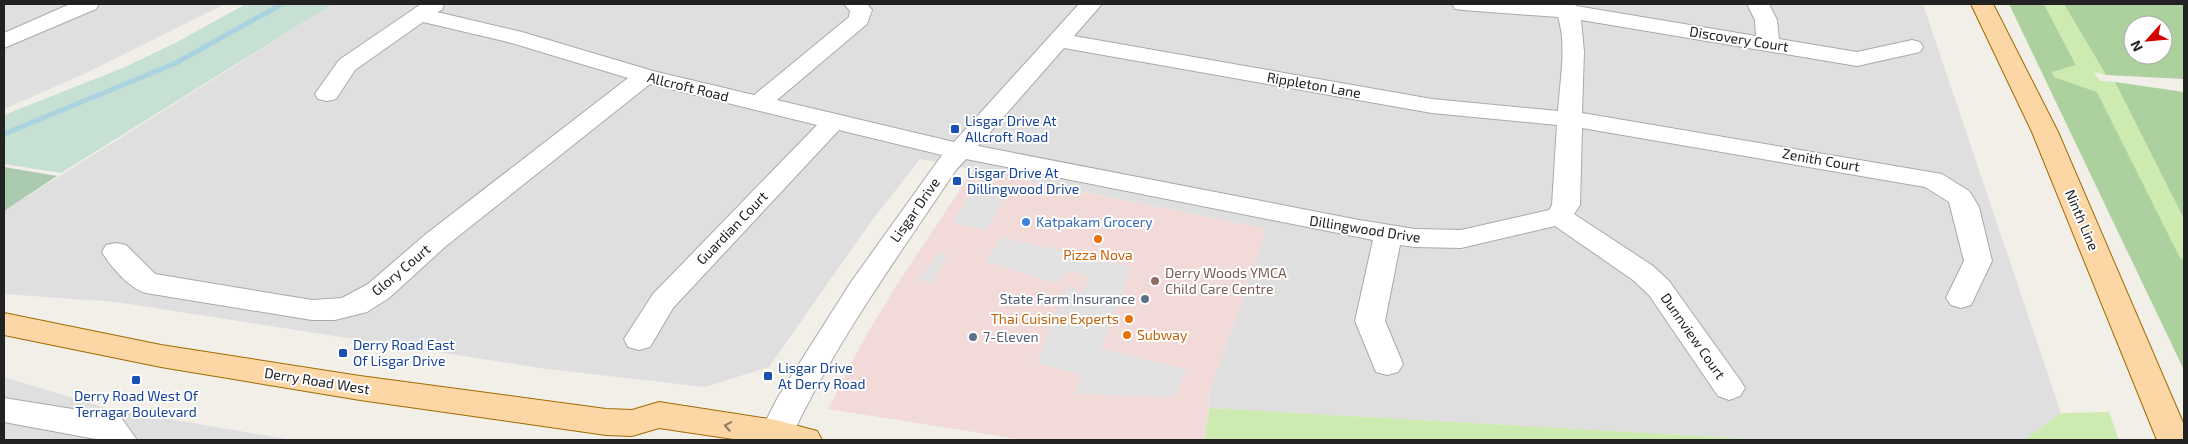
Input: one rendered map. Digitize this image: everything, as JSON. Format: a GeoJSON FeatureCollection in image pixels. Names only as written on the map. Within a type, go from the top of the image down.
{"type":"FeatureCollection","features":[{"type":"Feature","properties":{"kind":"main road","name":"Ninth Line"},"geometry":{"type":"LineString","coordinates":[[1982,4],[2045,132],[2174,440]]}},
{"type":"Feature","properties":{"kind":"main road","name":"Derry Road West"},"geometry":{"type":"LineString","coordinates":[[4,324],[161,356],[350,387],[606,422],[638,432],[659,415],[785,438]]}},
{"type":"Feature","properties":{"kind":"street"},"geometry":{"type":"LineString","coordinates":[[4,41],[88,4]]}},
{"type":"Feature","properties":{"kind":"street"},"geometry":{"type":"LineString","coordinates":[[758,104],[859,19],[861,10],[855,4]]}},
{"type":"Feature","properties":{"kind":"street","name":"Lisgar Drive"},"geometry":{"type":"LineString","coordinates":[[785,438],[789,406],[861,288],[959,150],[1091,4]]}},
{"type":"Feature","properties":{"kind":"street","name":"Discovery Court"},"geometry":{"type":"LineString","coordinates":[[1463,4],[1565,8],[1856,58],[1912,47]]}},
{"type":"Feature","properties":{"kind":"street"},"geometry":{"type":"LineString","coordinates":[[1758,4],[1766,20],[1768,44]]}},
{"type":"Feature","properties":{"kind":"street"},"geometry":{"type":"LineString","coordinates":[[1559,216],[1566,205],[1573,52],[1571,24],[1565,8]]}},
{"type":"Feature","properties":{"kind":"street"},"geometry":{"type":"LineString","coordinates":[[326,94],[347,65],[428,9]]}},
{"type":"Feature","properties":{"kind":"street","name":"Allcroft Road"},"geometry":{"type":"LineString","coordinates":[[428,9],[646,76],[833,122],[959,150]]}},
{"type":"Feature","properties":{"kind":"street","name":"Rippleton Lane"},"geometry":{"type":"LineString","coordinates":[[1058,40],[1432,106],[1571,120]]}},
{"type":"Feature","properties":{"kind":"street","name":"Glory Court"},"geometry":{"type":"LineString","coordinates":[[116,252],[146,283],[312,310],[341,309],[357,304],[371,297],[425,249],[646,76]]}},
{"type":"Feature","properties":{"kind":"street","name":"Zenith Court"},"geometry":{"type":"LineString","coordinates":[[1571,120],[1598,122],[1933,180],[1960,197],[1965,207],[1978,261],[1961,298]]}},
{"type":"Feature","properties":{"kind":"street","name":"Guardian Court"},"geometry":{"type":"LineString","coordinates":[[639,339],[663,301],[833,122]]}},
{"type":"Feature","properties":{"kind":"street","name":"Dillingwood Drive"},"geometry":{"type":"LineString","coordinates":[[959,150],[1257,210],[1388,234],[1431,239],[1461,238],[1492,233],[1559,216]]}},
{"type":"Feature","properties":{"kind":"street","name":"Dunnview Court"},"geometry":{"type":"LineString","coordinates":[[1559,216],[1643,273],[1658,288],[1729,388]]}},
{"type":"Feature","properties":{"kind":"street"},"geometry":{"type":"LineString","coordinates":[[1387,364],[1370,321],[1388,234]]}},
{"type":"Feature","properties":{"kind":"street"},"geometry":{"type":"LineString","coordinates":[[4,410],[110,428],[120,440]]}},
{"type":"Feature","properties":{"kind":"shaded area"},"geometry":{"type":"Polygon","coordinates":[[[4,4],[225,4],[84,74],[4,109],[4,4]]]}},
{"type":"Feature","properties":{"kind":"shaded area"},"geometry":{"type":"Polygon","coordinates":[[[333,4],[1923,4],[2061,413],[2024,440],[1770,440],[1209,408],[1210,391],[1267,229],[920,159],[870,223],[769,367],[705,387],[547,369],[116,302],[4,294],[4,211],[333,4]]]}},
{"type":"Feature","properties":{"kind":"shaded area"},"geometry":{"type":"Polygon","coordinates":[[[973,170],[1267,229],[1210,391],[1205,440],[1025,440],[828,409],[863,341],[896,286],[973,170]]]}},
{"type":"Feature","properties":{"kind":"shaded area"},"geometry":{"type":"Polygon","coordinates":[[[975,186],[1008,192],[986,230],[952,223],[975,186]]]}},
{"type":"Feature","properties":{"kind":"shaded area"},"geometry":{"type":"Polygon","coordinates":[[[1001,237],[1132,267],[1101,349],[1187,369],[1175,397],[1075,394],[1082,375],[1037,363],[1067,286],[1083,292],[1090,277],[1069,270],[1058,283],[986,262],[1001,237]]]}},
{"type":"Feature","properties":{"kind":"shaded area"},"geometry":{"type":"Polygon","coordinates":[[[937,253],[948,255],[931,283],[919,280],[937,253]]]}},
{"type":"Feature","properties":{"kind":"shaded area"},"geometry":{"type":"Polygon","coordinates":[[[4,377],[109,409],[293,440],[4,440],[4,377]]]}},
{"type":"Feature","properties":{"kind":"green space"},"geometry":{"type":"Polygon","coordinates":[[[246,4],[333,4],[61,173],[4,164],[4,115],[125,67],[175,43],[246,4]]]}},
{"type":"Feature","properties":{"kind":"green space"},"geometry":{"type":"Polygon","coordinates":[[[2009,4],[2044,4],[2076,65],[2052,72],[2054,77],[2097,92],[2180,258],[2184,260],[2184,370],[2009,4]]]}},
{"type":"Feature","properties":{"kind":"green space"},"geometry":{"type":"Polygon","coordinates":[[[2044,4],[2064,4],[2106,75],[2094,72],[2100,81],[2115,82],[2184,219],[2184,260],[2180,259],[2097,92],[2054,77],[2052,72],[2076,64],[2044,4]]]}},
{"type":"Feature","properties":{"kind":"green space"},"geometry":{"type":"Polygon","coordinates":[[[2064,4],[2184,4],[2184,79],[2106,75],[2064,4]]]}},
{"type":"Feature","properties":{"kind":"green space"},"geometry":{"type":"Polygon","coordinates":[[[2115,82],[2184,92],[2184,219],[2115,82]]]}},
{"type":"Feature","properties":{"kind":"green space"},"geometry":{"type":"Polygon","coordinates":[[[4,167],[57,176],[4,211],[4,167]]]}},
{"type":"Feature","properties":{"kind":"green space"},"geometry":{"type":"Polygon","coordinates":[[[1209,408],[1770,440],[1205,440],[1209,408]]]}},
{"type":"Feature","properties":{"kind":"green space"},"geometry":{"type":"Polygon","coordinates":[[[2109,412],[2119,440],[2024,440],[2061,413],[2109,412]]]}},
{"type":"Feature","properties":{"kind":"waterway"},"geometry":{"type":"LineString","coordinates":[[4,134],[176,63],[282,4]]}},
{"type":"Feature","properties":{"kind":"place","name":"Lisgar Drive At Allcroft Road"},"geometry":{"type":"Point","coordinates":[955,129]}},
{"type":"Feature","properties":{"kind":"place","name":"Lisgar Drive At Dillingwood Drive"},"geometry":{"type":"Point","coordinates":[957,181]}},
{"type":"Feature","properties":{"kind":"place","name":"Katpakam Grocery"},"geometry":{"type":"Point","coordinates":[1026,222]}},
{"type":"Feature","properties":{"kind":"place","name":"Pizza Nova"},"geometry":{"type":"Point","coordinates":[1098,239]}},
{"type":"Feature","properties":{"kind":"place","name":"Derry Woods YMCA Child Care Centre"},"geometry":{"type":"Point","coordinates":[1155,281]}},
{"type":"Feature","properties":{"kind":"place","name":"State Farm Insurance"},"geometry":{"type":"Point","coordinates":[1145,299]}},
{"type":"Feature","properties":{"kind":"place","name":"Thai Cuisine Experts"},"geometry":{"type":"Point","coordinates":[1129,319]}},
{"type":"Feature","properties":{"kind":"place","name":"Subway"},"geometry":{"type":"Point","coordinates":[1127,335]}},
{"type":"Feature","properties":{"kind":"place","name":"7-Eleven"},"geometry":{"type":"Point","coordinates":[973,337]}},
{"type":"Feature","properties":{"kind":"place","name":"Derry Road East Of Lisgar Drive"},"geometry":{"type":"Point","coordinates":[343,353]}},
{"type":"Feature","properties":{"kind":"place","name":"Lisgar Drive At Derry Road"},"geometry":{"type":"Point","coordinates":[768,376]}},
{"type":"Feature","properties":{"kind":"place","name":"Derry Road West Of Terragar Boulevard"},"geometry":{"type":"Point","coordinates":[136,380]}}]}
